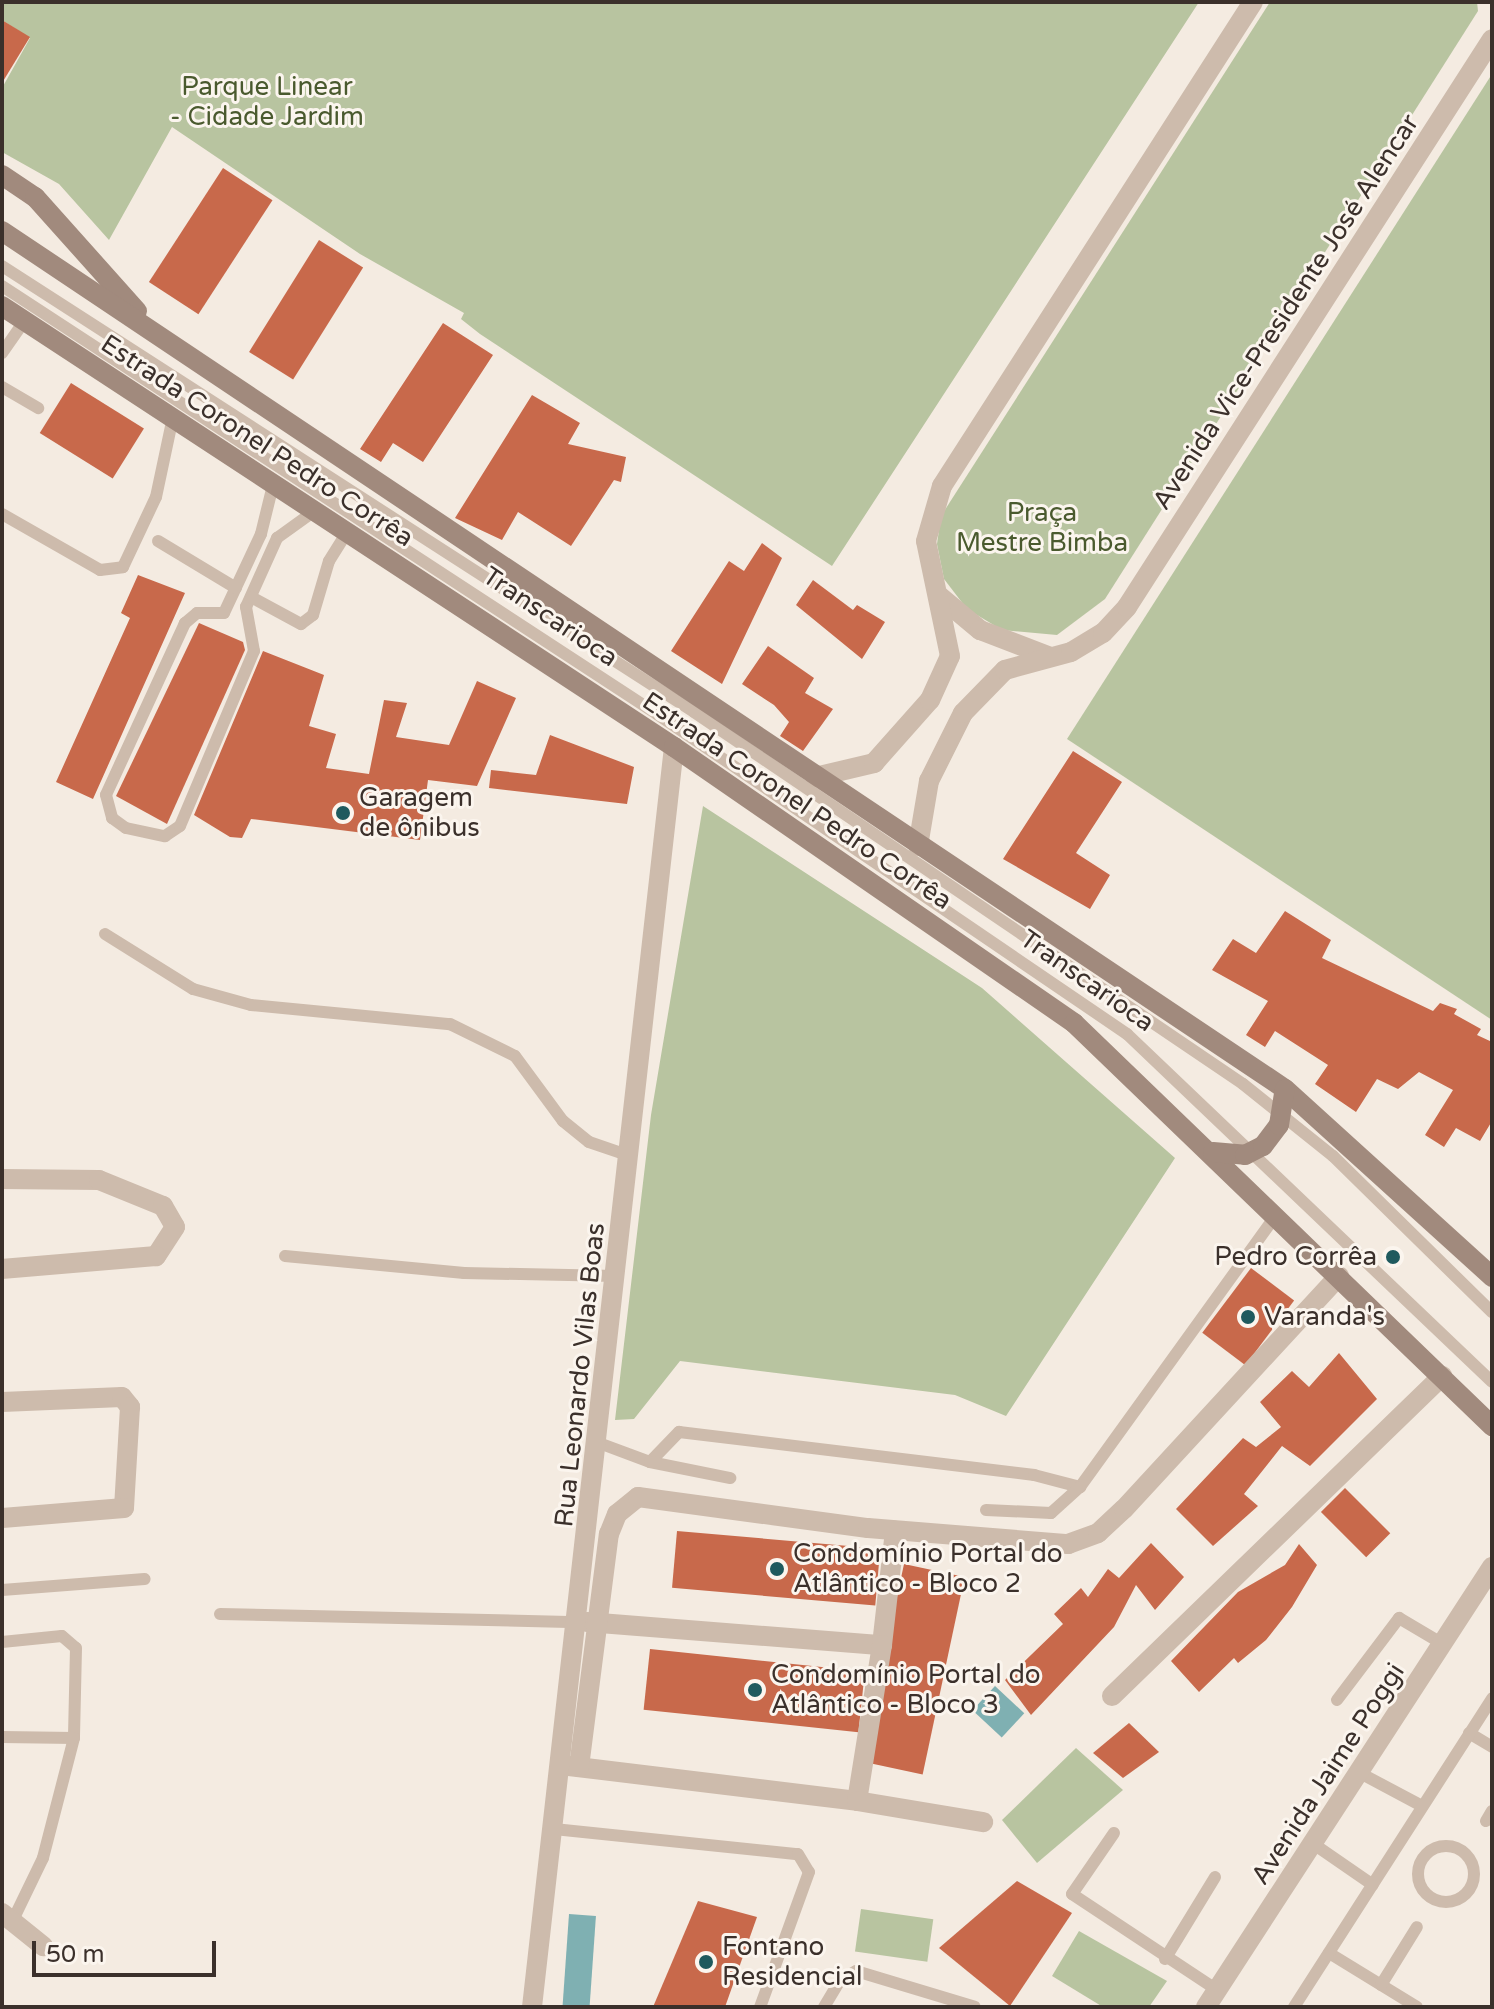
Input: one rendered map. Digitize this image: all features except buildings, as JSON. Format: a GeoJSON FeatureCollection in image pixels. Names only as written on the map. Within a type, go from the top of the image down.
{"type":"FeatureCollection","features":[{"type":"Feature","properties":{"kind":"main road"},"geometry":{"type":"LineString","coordinates":[[2,175],[35,197],[150,326]]}},
{"type":"Feature","properties":{"kind":"main road","name":"Estrada Coronel Pedro Corrêa"},"geometry":{"type":"LineString","coordinates":[[2,231],[150,326],[815,777],[1285,1089],[1492,1277]]}},
{"type":"Feature","properties":{"kind":"main road","name":"Estrada Coronel Pedro Corrêa"},"geometry":{"type":"LineString","coordinates":[[2,306],[274,481],[674,747],[1074,1023],[1213,1152],[1492,1426]]}},
{"type":"Feature","properties":{"kind":"main road"},"geometry":{"type":"LineString","coordinates":[[1213,1152],[1255,1152],[1283,1114],[1285,1089]]}},
{"type":"Feature","properties":{"kind":"street"},"geometry":{"type":"LineString","coordinates":[[815,777],[874,763],[930,700],[950,656],[926,541],[942,486],[1253,2]]}},
{"type":"Feature","properties":{"kind":"street","name":"Avenida Vice-Presidente José Alencar"},"geometry":{"type":"LineString","coordinates":[[918,846],[929,781],[963,713],[1005,670],[1051,657],[1103,633],[1127,607],[1492,39]]}},
{"type":"Feature","properties":{"kind":"street"},"geometry":{"type":"LineString","coordinates":[[936,592],[980,630],[1051,657]]}},
{"type":"Feature","properties":{"kind":"street","name":"Rua Leonardo Vilas Boas"},"geometry":{"type":"LineString","coordinates":[[532,2007],[554,1829],[571,1766],[589,1622],[599,1443],[674,747]]}},
{"type":"Feature","properties":{"kind":"street"},"geometry":{"type":"LineString","coordinates":[[2,1179],[99,1180],[163,1206],[173,1216],[174,1238],[156,1256],[2,1269]]}},
{"type":"Feature","properties":{"kind":"street"},"geometry":{"type":"LineString","coordinates":[[882,1645],[589,1622],[609,1534],[617,1514],[638,1497],[895,1531],[1039,1544],[1098,1533],[1339,1276]]}},
{"type":"Feature","properties":{"kind":"street"},"geometry":{"type":"LineString","coordinates":[[1112,1696],[1442,1376]]}},
{"type":"Feature","properties":{"kind":"street"},"geometry":{"type":"LineString","coordinates":[[2,1402],[122,1397],[130,1407],[126,1503],[117,1513],[2,1518]]}},
{"type":"Feature","properties":{"kind":"street"},"geometry":{"type":"LineString","coordinates":[[857,1801],[882,1645],[895,1531]]}},
{"type":"Feature","properties":{"kind":"street","name":"Avenida Jaime Poggi"},"geometry":{"type":"LineString","coordinates":[[1212,1999],[1315,1845],[1492,1567]]}},
{"type":"Feature","properties":{"kind":"street"},"geometry":{"type":"LineString","coordinates":[[571,1766],[857,1801],[983,1822]]}},
{"type":"Feature","properties":{"kind":"street"},"geometry":{"type":"LineString","coordinates":[[7,1918],[43,1946]]}},
{"type":"Feature","properties":{"kind":"lane","name":"Transcarioca"},"geometry":{"type":"LineString","coordinates":[[2,266],[694,712],[1283,1114],[1492,1312]]}},
{"type":"Feature","properties":{"kind":"lane","name":"Transcarioca"},"geometry":{"type":"LineString","coordinates":[[2,286],[1081,1001],[1164,1065],[1492,1382]]}},
{"type":"Feature","properties":{"kind":"lane"},"geometry":{"type":"LineString","coordinates":[[2,353],[24,321]]}},
{"type":"Feature","properties":{"kind":"lane"},"geometry":{"type":"LineString","coordinates":[[2,387],[38,408]]}},
{"type":"Feature","properties":{"kind":"lane"},"geometry":{"type":"LineString","coordinates":[[2,514],[100,570],[123,567],[156,497],[173,417]]}},
{"type":"Feature","properties":{"kind":"lane"},"geometry":{"type":"LineString","coordinates":[[274,481],[234,593],[220,616],[197,613],[185,623],[106,795],[112,818],[126,828],[165,836],[180,826],[254,651],[248,602],[277,538],[317,510]]}},
{"type":"Feature","properties":{"kind":"lane"},"geometry":{"type":"LineString","coordinates":[[248,602],[301,624],[313,615],[329,561],[348,531]]}},
{"type":"Feature","properties":{"kind":"lane"},"geometry":{"type":"LineString","coordinates":[[158,541],[234,593]]}},
{"type":"Feature","properties":{"kind":"lane"},"geometry":{"type":"LineString","coordinates":[[105,934],[193,989],[251,1005],[450,1024],[515,1056],[563,1121],[589,1142],[630,1156]]}},
{"type":"Feature","properties":{"kind":"lane"},"geometry":{"type":"LineString","coordinates":[[986,1510],[1051,1513],[1080,1487],[1276,1215]]}},
{"type":"Feature","properties":{"kind":"lane"},"geometry":{"type":"LineString","coordinates":[[285,1256],[464,1273],[617,1276]]}},
{"type":"Feature","properties":{"kind":"lane"},"geometry":{"type":"LineString","coordinates":[[650,1462],[679,1432],[1034,1475],[1080,1487]]}},
{"type":"Feature","properties":{"kind":"lane"},"geometry":{"type":"LineString","coordinates":[[599,1443],[650,1462],[730,1478]]}},
{"type":"Feature","properties":{"kind":"lane"},"geometry":{"type":"LineString","coordinates":[[2,1590],[145,1579]]}},
{"type":"Feature","properties":{"kind":"lane"},"geometry":{"type":"LineString","coordinates":[[220,1614],[589,1622]]}},
{"type":"Feature","properties":{"kind":"lane"},"geometry":{"type":"LineString","coordinates":[[1337,1700],[1399,1618],[1443,1644]]}},
{"type":"Feature","properties":{"kind":"lane"},"geometry":{"type":"LineString","coordinates":[[2,1642],[73,1641],[74,1738],[43,1858],[7,1918]]}},
{"type":"Feature","properties":{"kind":"lane"},"geometry":{"type":"LineString","coordinates":[[1294,2007],[1492,1698]]}},
{"type":"Feature","properties":{"kind":"lane"},"geometry":{"type":"LineString","coordinates":[[1469,1733],[1492,1747]]}},
{"type":"Feature","properties":{"kind":"lane"},"geometry":{"type":"LineString","coordinates":[[2,1737],[74,1738]]}},
{"type":"Feature","properties":{"kind":"lane"},"geometry":{"type":"LineString","coordinates":[[1360,1773],[1422,1806]]}},
{"type":"Feature","properties":{"kind":"lane"},"geometry":{"type":"LineString","coordinates":[[554,1829],[798,1854],[809,1872],[760,2007]]}},
{"type":"Feature","properties":{"kind":"lane"},"geometry":{"type":"LineString","coordinates":[[1114,1833],[1072,1894],[1165,1959],[1212,1999]]}},
{"type":"Feature","properties":{"kind":"lane"},"geometry":{"type":"LineString","coordinates":[[1315,1845],[1373,1885]]}},
{"type":"Feature","properties":{"kind":"lane"},"geometry":{"type":"LineString","coordinates":[[1397,1845],[1421,1859],[1455,1847],[1473,1864],[1470,1889],[1436,1901],[1419,1884],[1421,1859]]}},
{"type":"Feature","properties":{"kind":"lane"},"geometry":{"type":"LineString","coordinates":[[1165,1959],[1215,1877]]}},
{"type":"Feature","properties":{"kind":"lane"},"geometry":{"type":"LineString","coordinates":[[1381,1985],[1417,1927]]}},
{"type":"Feature","properties":{"kind":"lane"},"geometry":{"type":"LineString","coordinates":[[1329,1953],[1417,2007]]}},
{"type":"Feature","properties":{"kind":"lane"},"geometry":{"type":"LineString","coordinates":[[824,2007],[840,1980],[856,1971],[975,2007]]}},
{"type":"Feature","properties":{"kind":"green space","name":"Parque Linear - Cidade Jardim"},"geometry":{"type":"Polygon","coordinates":[[[2,2],[1199,2],[832,566],[480,334],[461,319],[464,313],[360,254],[172,127],[109,240],[59,184],[2,152],[2,88],[30,38],[2,20],[2,2]]]}},
{"type":"Feature","properties":{"kind":"green space","name":"Praça Mestre Bimba"},"geometry":{"type":"Polygon","coordinates":[[[1270,2],[1477,2],[1478,11],[1105,599],[1057,635],[1002,630],[967,609],[944,579],[937,544],[941,516],[1270,2]]]}},
{"type":"Feature","properties":{"kind":"green space"},"geometry":{"type":"Polygon","coordinates":[[[1492,74],[1492,1020],[1067,739],[1492,74]]]}},
{"type":"Feature","properties":{"kind":"green space"},"geometry":{"type":"Polygon","coordinates":[[[703,806],[982,988],[1175,1158],[1006,1416],[955,1395],[680,1361],[634,1419],[615,1420],[651,1115],[703,806]]]}},
{"type":"Feature","properties":{"kind":"green space"},"geometry":{"type":"Polygon","coordinates":[[[1076,1748],[1123,1790],[1037,1863],[1002,1820],[1076,1748]]]}},
{"type":"Feature","properties":{"kind":"green space"},"geometry":{"type":"Polygon","coordinates":[[[861,1909],[933,1919],[927,1962],[855,1952],[861,1909]]]}},
{"type":"Feature","properties":{"kind":"green space"},"geometry":{"type":"Polygon","coordinates":[[[1079,1931],[1167,1981],[1149,2007],[1103,2007],[1052,1976],[1079,1931]]]}},
{"type":"Feature","properties":{"kind":"water"},"geometry":{"type":"Polygon","coordinates":[[[995,1686],[1024,1713],[1002,1737],[972,1710],[995,1686]]]}},
{"type":"Feature","properties":{"kind":"water"},"geometry":{"type":"Polygon","coordinates":[[[569,1914],[596,1916],[590,2007],[562,2007],[569,1914]]]}},
{"type":"Feature","properties":{"kind":"place","name":"Garagem de ônibus"},"geometry":{"type":"Point","coordinates":[343,813]}},
{"type":"Feature","properties":{"kind":"place","name":"Pedro Corrêa"},"geometry":{"type":"Point","coordinates":[1393,1257]}},
{"type":"Feature","properties":{"kind":"place","name":"Varanda's"},"geometry":{"type":"Point","coordinates":[1248,1317]}},
{"type":"Feature","properties":{"kind":"place","name":"Condomínio Portal do Atlântico - Bloco 2"},"geometry":{"type":"Point","coordinates":[777,1569]}},
{"type":"Feature","properties":{"kind":"place","name":"Condomínio Portal do Atlântico - Bloco 3"},"geometry":{"type":"Point","coordinates":[755,1690]}},
{"type":"Feature","properties":{"kind":"place","name":"Fontano Residencial"},"geometry":{"type":"Point","coordinates":[706,1962]}}]}
